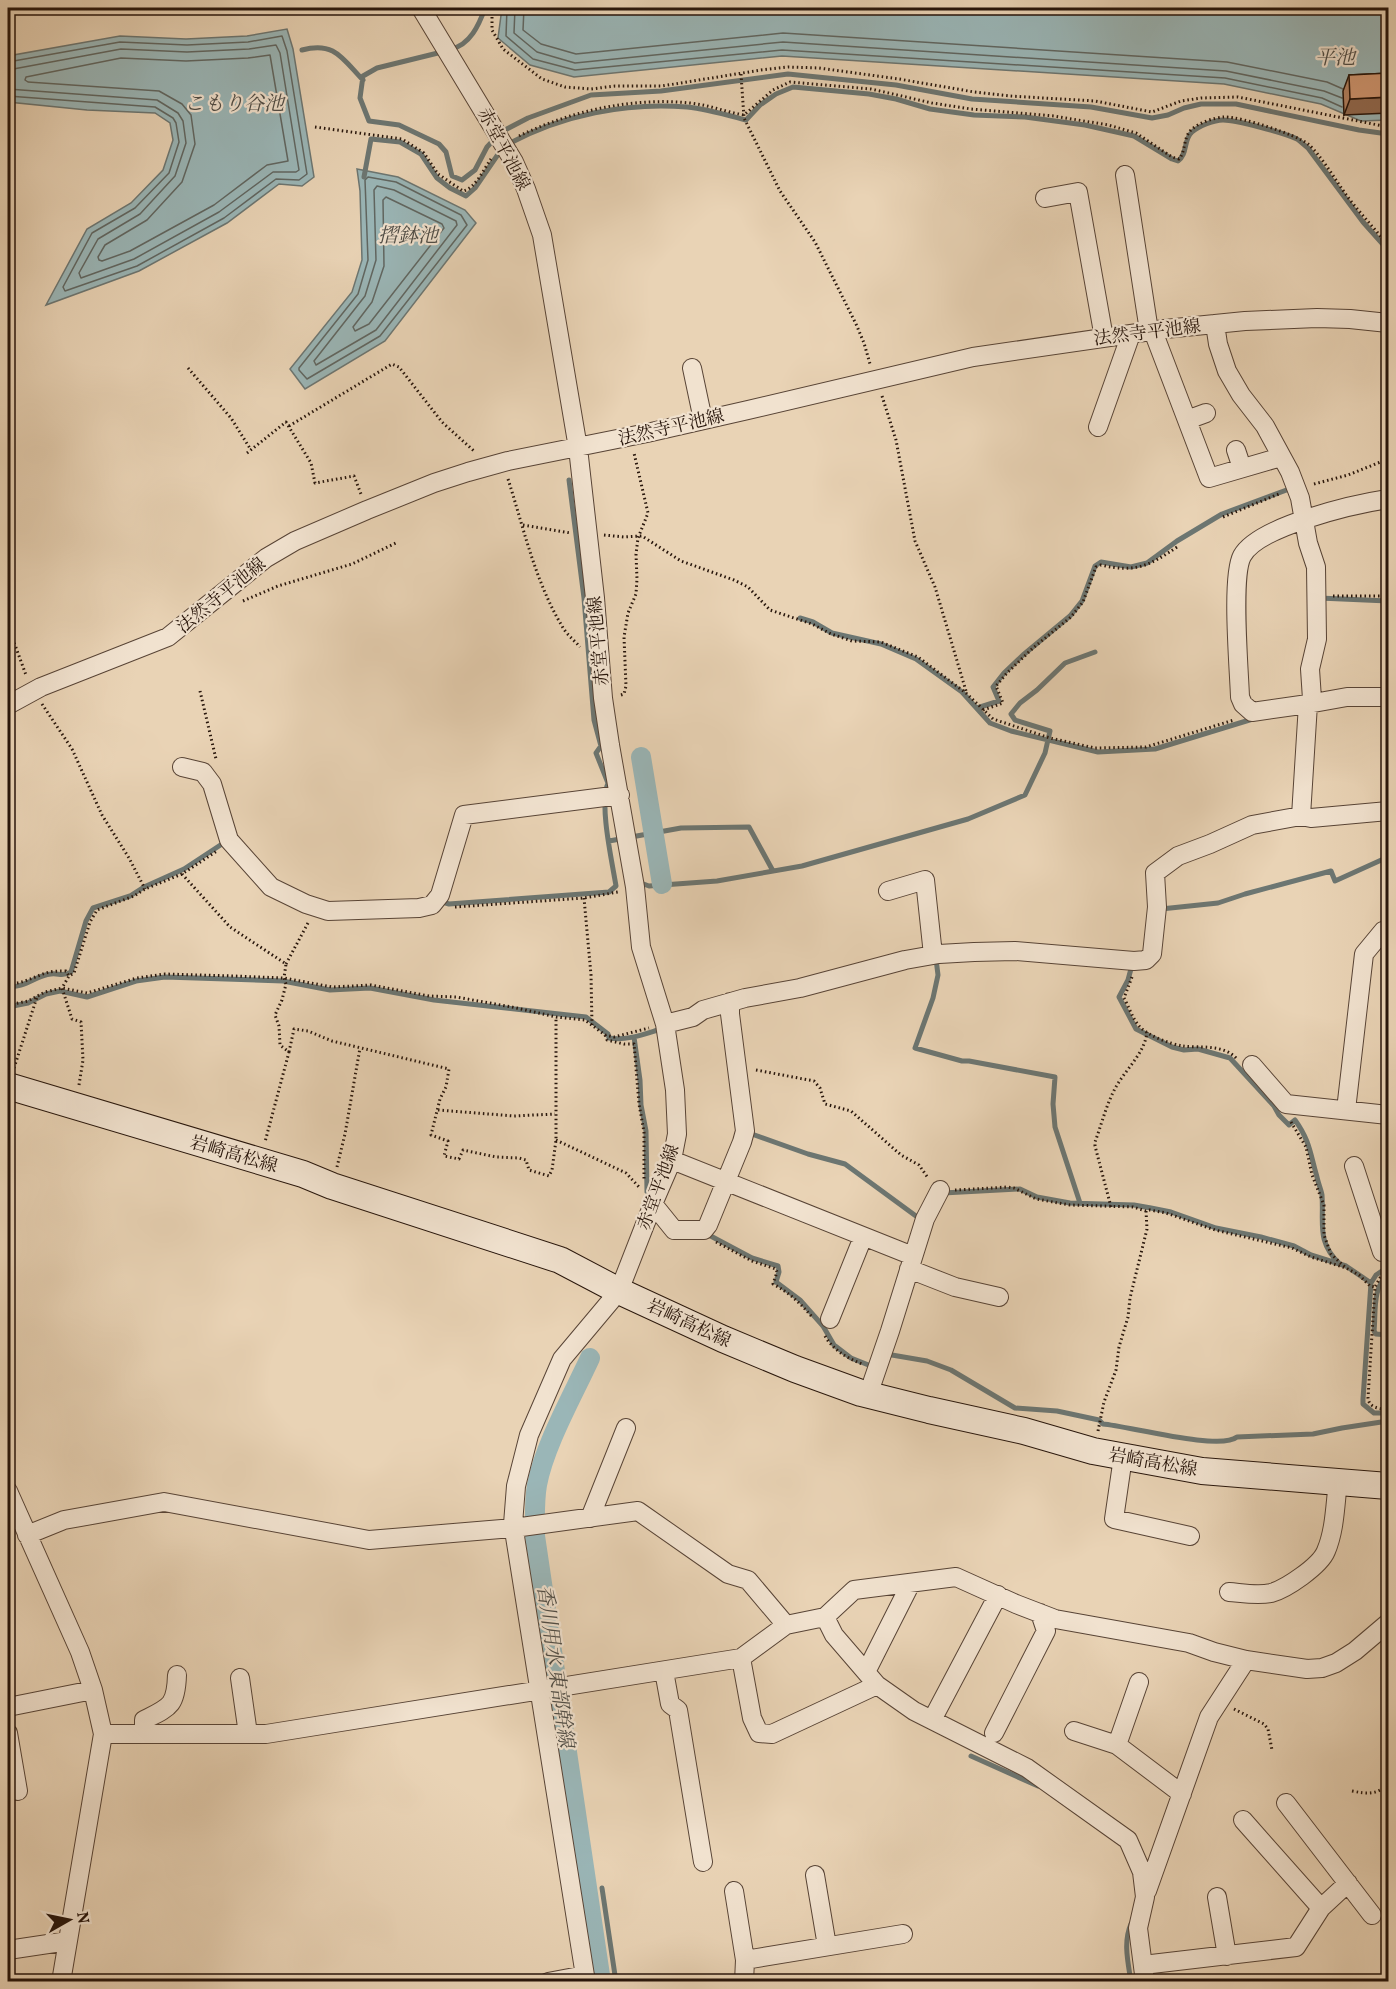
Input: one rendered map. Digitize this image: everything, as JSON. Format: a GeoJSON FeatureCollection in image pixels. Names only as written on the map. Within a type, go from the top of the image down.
{"type":"FeatureCollection","features":[{"type":"Feature","properties":{"kind":"main road","name":"岩崎高松線"},"geometry":{"type":"LineString","coordinates":[[8,1086],[303,1174],[332,1186],[560,1260],[723,1339],[795,1369],[868,1395],[1024,1431],[1093,1451],[1202,1471],[1389,1486]]}},
{"type":"Feature","properties":{"kind":"street","name":"赤堂平池線"},"geometry":{"type":"LineString","coordinates":[[421,8],[514,162],[542,235],[578,448],[603,698],[635,887],[641,947],[664,1024],[675,1090],[677,1134],[672,1160],[619,1290],[562,1359],[529,1435],[516,1486],[527,1526],[553,1689],[585,1978]]}},
{"type":"Feature","properties":{"kind":"street"},"geometry":{"type":"LineString","coordinates":[[1125,175],[1144,332],[1187,420],[1209,478],[1281,457]]}},
{"type":"Feature","properties":{"kind":"street"},"geometry":{"type":"LineString","coordinates":[[1045,198],[1078,192],[1080,250],[1104,338]]}},
{"type":"Feature","properties":{"kind":"street","name":"法然寺平池線"},"geometry":{"type":"LineString","coordinates":[[8,705],[33,691],[168,637],[266,558],[295,542],[434,483],[495,465],[703,420],[973,357],[1215,324],[1317,318],[1389,323]]}},
{"type":"Feature","properties":{"kind":"street"},"geometry":{"type":"LineString","coordinates":[[1215,324],[1218,344],[1227,371],[1264,426],[1290,472],[1300,498],[1308,543],[1316,567],[1317,639],[1310,669],[1312,699],[1308,704],[1301,816]]}},
{"type":"Feature","properties":{"kind":"street"},"geometry":{"type":"LineString","coordinates":[[1098,426],[1144,332]]}},
{"type":"Feature","properties":{"kind":"street"},"geometry":{"type":"LineString","coordinates":[[692,368],[703,420]]}},
{"type":"Feature","properties":{"kind":"street"},"geometry":{"type":"LineString","coordinates":[[1187,420],[1206,413]]}},
{"type":"Feature","properties":{"kind":"street"},"geometry":{"type":"LineString","coordinates":[[1236,450],[1242,468]]}},
{"type":"Feature","properties":{"kind":"street"},"geometry":{"type":"LineString","coordinates":[[1389,499],[1304,519],[1274,530],[1264,537],[1243,555],[1238,566],[1237,615],[1240,697],[1243,704],[1252,712],[1347,698],[1389,697]]}},
{"type":"Feature","properties":{"kind":"street"},"geometry":{"type":"LineString","coordinates":[[182,767],[203,772],[212,784],[229,840],[271,887],[306,904],[328,911],[419,908],[432,905],[440,895],[464,815],[620,795]]}},
{"type":"Feature","properties":{"kind":"street"},"geometry":{"type":"LineString","coordinates":[[664,1024],[693,1017],[703,1010],[745,998],[800,988],[904,960],[933,955],[1015,951],[1146,960],[1152,954],[1157,907],[1154,877],[1157,870],[1178,856],[1252,825],[1301,816],[1322,818],[1389,811]]}},
{"type":"Feature","properties":{"kind":"street"},"geometry":{"type":"LineString","coordinates":[[888,891],[925,880],[933,955]]}},
{"type":"Feature","properties":{"kind":"street"},"geometry":{"type":"LineString","coordinates":[[1346,1110],[1364,954],[1383,931],[1389,932]]}},
{"type":"Feature","properties":{"kind":"street"},"geometry":{"type":"LineString","coordinates":[[653,1204],[674,1230],[704,1230],[745,1131],[730,1002]]}},
{"type":"Feature","properties":{"kind":"street"},"geometry":{"type":"LineString","coordinates":[[1246,1063],[1286,1104],[1389,1115]]}},
{"type":"Feature","properties":{"kind":"street"},"geometry":{"type":"LineString","coordinates":[[672,1160],[863,1237],[955,1287],[999,1297]]}},
{"type":"Feature","properties":{"kind":"street"},"geometry":{"type":"LineString","coordinates":[[1354,1166],[1382,1252],[1389,1250]]}},
{"type":"Feature","properties":{"kind":"street"},"geometry":{"type":"LineString","coordinates":[[868,1395],[925,1219],[940,1190]]}},
{"type":"Feature","properties":{"kind":"street"},"geometry":{"type":"LineString","coordinates":[[822,1324],[863,1237]]}},
{"type":"Feature","properties":{"kind":"street"},"geometry":{"type":"LineString","coordinates":[[590,1518],[626,1428]]}},
{"type":"Feature","properties":{"kind":"street"},"geometry":{"type":"LineString","coordinates":[[1123,1456],[1114,1519],[1190,1536]]}},
{"type":"Feature","properties":{"kind":"street"},"geometry":{"type":"LineString","coordinates":[[1229,1592],[1271,1593],[1313,1567],[1326,1553],[1333,1529],[1338,1482]]}},
{"type":"Feature","properties":{"kind":"street"},"geometry":{"type":"LineString","coordinates":[[8,1491],[80,1652],[93,1690],[103,1734],[62,1982]]}},
{"type":"Feature","properties":{"kind":"street"},"geometry":{"type":"LineString","coordinates":[[27,1535],[64,1520],[164,1502],[369,1540],[527,1526],[638,1511],[728,1574],[748,1580],[786,1625]]}},
{"type":"Feature","properties":{"kind":"street"},"geometry":{"type":"LineString","coordinates":[[103,1734],[266,1734],[741,1658],[786,1625],[825,1617],[854,1590],[956,1577],[1056,1619],[1189,1643],[1246,1660],[1307,1669],[1322,1668],[1336,1663],[1389,1623]]}},
{"type":"Feature","properties":{"kind":"street"},"geometry":{"type":"LineString","coordinates":[[741,1658],[752,1718],[759,1733],[772,1734],[872,1678],[911,1583]]}},
{"type":"Feature","properties":{"kind":"street"},"geometry":{"type":"LineString","coordinates":[[932,1720],[998,1595]]}},
{"type":"Feature","properties":{"kind":"street"},"geometry":{"type":"LineString","coordinates":[[994,1732],[1046,1631],[1040,1613]]}},
{"type":"Feature","properties":{"kind":"street"},"geometry":{"type":"LineString","coordinates":[[825,1617],[834,1635],[872,1678],[914,1711],[1027,1768],[1128,1840],[1142,1872],[1145,1897]]}},
{"type":"Feature","properties":{"kind":"street"},"geometry":{"type":"LineString","coordinates":[[1246,1660],[1209,1717],[1145,1897],[1138,1928],[1144,1973],[1227,1956],[1296,1947],[1321,1908],[1348,1883]]}},
{"type":"Feature","properties":{"kind":"street"},"geometry":{"type":"LineString","coordinates":[[664,1671],[670,1704],[678,1710],[703,1862]]}},
{"type":"Feature","properties":{"kind":"street"},"geometry":{"type":"LineString","coordinates":[[144,1734],[144,1720],[168,1708],[176,1694],[177,1675]]}},
{"type":"Feature","properties":{"kind":"street"},"geometry":{"type":"LineString","coordinates":[[240,1678],[248,1734]]}},
{"type":"Feature","properties":{"kind":"street"},"geometry":{"type":"LineString","coordinates":[[1117,1746],[1139,1682]]}},
{"type":"Feature","properties":{"kind":"street"},"geometry":{"type":"LineString","coordinates":[[8,1702],[93,1690]]}},
{"type":"Feature","properties":{"kind":"street"},"geometry":{"type":"LineString","coordinates":[[1074,1731],[1117,1746],[1182,1794]]}},
{"type":"Feature","properties":{"kind":"street"},"geometry":{"type":"LineString","coordinates":[[8,1733],[18,1791]]}},
{"type":"Feature","properties":{"kind":"street"},"geometry":{"type":"LineString","coordinates":[[1286,1803],[1372,1915]]}},
{"type":"Feature","properties":{"kind":"street"},"geometry":{"type":"LineString","coordinates":[[1243,1820],[1321,1908]]}},
{"type":"Feature","properties":{"kind":"street"},"geometry":{"type":"LineString","coordinates":[[814,1875],[827,1947]]}},
{"type":"Feature","properties":{"kind":"street"},"geometry":{"type":"LineString","coordinates":[[734,1891],[745,1960],[744,1982]]}},
{"type":"Feature","properties":{"kind":"street"},"geometry":{"type":"LineString","coordinates":[[1217,1897],[1227,1956]]}},
{"type":"Feature","properties":{"kind":"street"},"geometry":{"type":"LineString","coordinates":[[745,1960],[903,1934]]}},
{"type":"Feature","properties":{"kind":"street"},"geometry":{"type":"LineString","coordinates":[[8,1950],[68,1941]]}},
{"type":"Feature","properties":{"kind":"street"},"geometry":{"type":"LineString","coordinates":[[548,1982],[585,1978]]}},
{"type":"Feature","properties":{"kind":"path"},"geometry":{"type":"LineString","coordinates":[[492,8],[492,30],[503,49],[542,79],[565,87],[591,89],[615,86],[662,86],[761,70],[788,67],[819,68],[899,79],[974,93],[1095,101],[1152,112],[1181,101],[1238,97],[1389,128]]}},
{"type":"Feature","properties":{"kind":"path"},"geometry":{"type":"LineString","coordinates":[[516,137],[598,108],[662,101],[711,106],[744,115],[774,90],[790,82],[871,89],[971,109],[1084,120],[1136,133],[1172,158],[1179,159],[1190,131],[1216,118],[1226,117],[1292,136],[1309,146],[1359,213],[1389,245]]}},
{"type":"Feature","properties":{"kind":"path"},"geometry":{"type":"LineString","coordinates":[[315,127],[402,139],[424,153],[438,174],[463,191],[473,186],[491,158]]}},
{"type":"Feature","properties":{"kind":"path"},"geometry":{"type":"LineString","coordinates":[[290,426],[392,364],[399,367],[442,422],[478,456],[495,465],[523,525],[546,597],[563,628],[601,668]]}},
{"type":"Feature","properties":{"kind":"path"},"geometry":{"type":"LineString","coordinates":[[188,368],[231,418],[251,450]]}},
{"type":"Feature","properties":{"kind":"path"},"geometry":{"type":"LineString","coordinates":[[247,453],[286,422],[311,463],[315,483],[354,476],[367,510]]}},
{"type":"Feature","properties":{"kind":"path"},"geometry":{"type":"LineString","coordinates":[[603,698],[624,694],[627,686],[624,637],[628,613],[636,594],[636,554],[639,536],[648,513],[630,436]]}},
{"type":"Feature","properties":{"kind":"path"},"geometry":{"type":"LineString","coordinates":[[523,525],[571,533],[642,536],[690,566],[734,580],[748,587],[770,610],[852,641],[881,642],[918,657],[966,693],[993,719],[1050,738],[1095,748],[1154,746],[1245,717],[1252,712]]}},
{"type":"Feature","properties":{"kind":"path"},"geometry":{"type":"LineString","coordinates":[[217,597],[224,609],[278,586],[352,564],[398,542]]}},
{"type":"Feature","properties":{"kind":"path"},"geometry":{"type":"LineString","coordinates":[[983,710],[1003,703],[996,686],[1006,673],[1071,617],[1083,602],[1096,567],[1101,565],[1131,569],[1148,565],[1177,546]]}},
{"type":"Feature","properties":{"kind":"path"},"geometry":{"type":"LineString","coordinates":[[1316,596],[1389,596]]}},
{"type":"Feature","properties":{"kind":"path"},"geometry":{"type":"LineString","coordinates":[[8,626],[33,691],[72,749],[102,815],[145,889]]}},
{"type":"Feature","properties":{"kind":"path"},"geometry":{"type":"LineString","coordinates":[[200,691],[218,770]]}},
{"type":"Feature","properties":{"kind":"path"},"geometry":{"type":"LineString","coordinates":[[75,1107],[83,1060],[81,1022],[72,1019],[62,988],[69,976],[74,973],[90,922],[97,910],[182,874],[229,840]]}},
{"type":"Feature","properties":{"kind":"path"},"geometry":{"type":"LineString","coordinates":[[182,874],[230,927],[286,964]]}},
{"type":"Feature","properties":{"kind":"path"},"geometry":{"type":"LineString","coordinates":[[444,907],[584,898],[635,887]]}},
{"type":"Feature","properties":{"kind":"path"},"geometry":{"type":"LineString","coordinates":[[584,898],[591,975],[592,1025]]}},
{"type":"Feature","properties":{"kind":"path"},"geometry":{"type":"LineString","coordinates":[[289,1052],[280,1046],[279,1026],[275,1015],[286,984],[284,978],[286,964],[312,917]]}},
{"type":"Feature","properties":{"kind":"path"},"geometry":{"type":"LineString","coordinates":[[1137,961],[1124,998],[1139,1026],[1173,1043],[1221,1050],[1246,1063]]}},
{"type":"Feature","properties":{"kind":"path"},"geometry":{"type":"LineString","coordinates":[[8,983],[30,980],[48,972],[66,971],[69,976]]}},
{"type":"Feature","properties":{"kind":"path"},"geometry":{"type":"LineString","coordinates":[[8,1005],[28,1001],[45,992],[62,988],[87,993],[137,978],[165,974],[284,978],[332,987],[371,985],[429,996],[456,997],[556,1017],[585,1020],[605,1035],[607,1040],[634,1044],[639,1104],[644,1132],[645,1194],[626,1173],[556,1140]]}},
{"type":"Feature","properties":{"kind":"path"},"geometry":{"type":"LineString","coordinates":[[8,1086],[38,996]]}},
{"type":"Feature","properties":{"kind":"path"},"geometry":{"type":"LineString","coordinates":[[259,1161],[294,1029],[308,1031],[332,1041],[449,1069],[446,1087],[440,1099],[431,1135],[448,1141],[444,1156],[459,1159],[463,1150],[496,1158],[519,1158],[526,1160],[529,1170],[549,1176],[556,1140],[556,1017]]}},
{"type":"Feature","properties":{"kind":"path"},"geometry":{"type":"LineString","coordinates":[[605,1035],[625,1035],[664,1024]]}},
{"type":"Feature","properties":{"kind":"path"},"geometry":{"type":"LineString","coordinates":[[1111,1207],[1095,1142],[1110,1099],[1142,1049],[1148,1032]]}},
{"type":"Feature","properties":{"kind":"path"},"geometry":{"type":"LineString","coordinates":[[332,1186],[345,1134],[360,1048]]}},
{"type":"Feature","properties":{"kind":"path"},"geometry":{"type":"LineString","coordinates":[[738,1068],[773,1072],[814,1081],[820,1088],[825,1104],[850,1111],[894,1150],[919,1165],[935,1190],[1008,1187],[1036,1199],[1070,1205],[1133,1207],[1166,1213],[1215,1230],[1292,1248],[1311,1257],[1346,1268],[1359,1275],[1370,1286],[1375,1287]]}},
{"type":"Feature","properties":{"kind":"path"},"geometry":{"type":"LineString","coordinates":[[438,1110],[514,1116],[555,1114]]}},
{"type":"Feature","properties":{"kind":"path"},"geometry":{"type":"LineString","coordinates":[[1284,1114],[1306,1147],[1312,1175],[1324,1205],[1324,1235],[1331,1254],[1346,1268]]}},
{"type":"Feature","properties":{"kind":"path"},"geometry":{"type":"LineString","coordinates":[[1093,1451],[1128,1317],[1132,1289],[1147,1229],[1146,1211]]}},
{"type":"Feature","properties":{"kind":"path"},"geometry":{"type":"LineString","coordinates":[[700,1231],[732,1251],[776,1269],[773,1284],[793,1297],[822,1324],[833,1347],[850,1359],[876,1370]]}},
{"type":"Feature","properties":{"kind":"path"},"geometry":{"type":"LineString","coordinates":[[1389,1272],[1380,1278],[1375,1287],[1368,1398],[1372,1406],[1389,1409]]}},
{"type":"Feature","properties":{"kind":"path"},"geometry":{"type":"LineString","coordinates":[[1220,1700],[1264,1724],[1268,1729],[1272,1750]]}},
{"type":"Feature","properties":{"kind":"path"},"geometry":{"type":"LineString","coordinates":[[1352,1791],[1365,1794],[1378,1792],[1389,1784]]}},
{"type":"Feature","properties":{"kind":"water","name":"平池"},"geometry":{"type":"Polygon","coordinates":[[[502,8],[1388,8],[1388,120],[1361,121],[1321,104],[1224,84],[782,56],[574,77],[530,65],[498,38],[502,8]]]}},
{"type":"Feature","properties":{"kind":"water","name":"こもり谷池"},"geometry":{"type":"Polygon","coordinates":[[[287,29],[293,49],[314,177],[302,186],[279,184],[227,223],[139,271],[46,305],[87,229],[131,203],[163,170],[173,140],[170,123],[155,113],[87,110],[8,102],[8,56],[120,36],[186,39],[247,36],[287,29]]]}},
{"type":"Feature","properties":{"kind":"water","name":"摺鉢池"},"geometry":{"type":"Polygon","coordinates":[[[357,169],[398,177],[465,210],[476,223],[385,341],[305,389],[290,369],[352,292],[362,260],[357,169]]]}},
{"type":"Feature","properties":{"kind":"building"},"geometry":{"type":"Polygon","coordinates":[[[1389,73],[1389,97],[1350,99],[1349,75],[1389,73]]]}},
{"type":"Feature","properties":{"kind":"waterway"},"geometry":{"type":"LineString","coordinates":[[451,49],[469,39],[485,8]]}},
{"type":"Feature","properties":{"kind":"waterway"},"geometry":{"type":"LineString","coordinates":[[302,50],[322,48],[337,53],[363,80]]}},
{"type":"Feature","properties":{"kind":"waterway"},"geometry":{"type":"LineString","coordinates":[[442,52],[377,68],[363,76],[360,98],[369,121],[399,125],[439,144],[446,152],[452,176],[462,180],[475,170],[487,147],[501,132],[528,118],[591,95],[661,91],[788,74],[896,85],[972,99],[1091,107],[1152,118],[1201,104],[1236,104],[1388,134]]}},
{"type":"Feature","properties":{"kind":"waterway"},"geometry":{"type":"LineString","coordinates":[[508,144],[550,125],[618,109],[687,107],[746,120],[760,105],[776,94],[793,87],[869,94],[930,109],[974,115],[1025,117],[1085,125],[1134,136],[1178,161],[1183,155],[1187,139],[1192,132],[1211,122],[1229,121],[1272,130],[1297,139],[1308,148],[1363,222],[1388,250]]}},
{"type":"Feature","properties":{"kind":"waterway"},"geometry":{"type":"LineString","coordinates":[[364,177],[371,139],[400,142],[421,154],[437,178],[466,196],[475,188],[501,150]]}},
{"type":"Feature","properties":{"kind":"waterway"},"geometry":{"type":"LineString","coordinates":[[439,901],[449,904],[609,892],[616,886],[606,819],[608,783],[596,753],[601,746],[594,720],[584,598],[569,480]]}},
{"type":"Feature","properties":{"kind":"waterway"},"geometry":{"type":"LineString","coordinates":[[977,708],[999,701],[993,687],[1004,673],[1070,616],[1082,601],[1095,566],[1101,562],[1131,567],[1147,563],[1177,541],[1222,514],[1292,488]]}},
{"type":"Feature","properties":{"kind":"waterway"},"geometry":{"type":"LineString","coordinates":[[1319,598],[1388,601]]}},
{"type":"Feature","properties":{"kind":"waterway"},"geometry":{"type":"LineString","coordinates":[[800,618],[813,622],[832,633],[881,644],[916,659],[962,692],[990,723],[1011,731],[1098,752],[1155,749],[1256,718]]}},
{"type":"Feature","properties":{"kind":"waterway"},"geometry":{"type":"LineString","coordinates":[[638,882],[649,886],[717,881],[802,866],[968,819],[1025,795],[1045,753],[1050,731],[1015,720],[1011,714],[1020,703],[1065,663],[1095,652]]}},
{"type":"Feature","properties":{"kind":"waterway","name":"香川用水 東部幹線"},"geometry":{"type":"LineString","coordinates":[[641,757],[662,884]]}},
{"type":"Feature","properties":{"kind":"waterway"},"geometry":{"type":"LineString","coordinates":[[609,841],[681,828],[749,827],[773,871]]}},
{"type":"Feature","properties":{"kind":"waterway"},"geometry":{"type":"LineString","coordinates":[[8,986],[19,986],[46,975],[63,975],[71,972],[86,921],[93,908],[130,896],[184,869],[222,844],[228,843]]}},
{"type":"Feature","properties":{"kind":"waterway"},"geometry":{"type":"LineString","coordinates":[[1161,909],[1218,903],[1331,871],[1335,881],[1388,857]]}},
{"type":"Feature","properties":{"kind":"waterway"},"geometry":{"type":"LineString","coordinates":[[936,959],[938,975],[933,998],[915,1048],[962,1061],[1055,1077],[1053,1104],[1055,1127],[1080,1203]]}},
{"type":"Feature","properties":{"kind":"waterway"},"geometry":{"type":"LineString","coordinates":[[1132,965],[1128,980],[1119,997],[1136,1029],[1172,1047],[1184,1050],[1198,1049],[1230,1058],[1289,1125],[1295,1120],[1300,1127],[1307,1141],[1322,1193],[1324,1240],[1332,1256],[1340,1264]]}},
{"type":"Feature","properties":{"kind":"waterway"},"geometry":{"type":"LineString","coordinates":[[8,1007],[28,1003],[46,994],[60,991],[87,997],[136,981],[165,977],[283,981],[330,990],[370,988],[434,1000],[586,1017],[608,1034],[609,1038],[616,1039],[629,1038],[661,1029]]}},
{"type":"Feature","properties":{"kind":"waterway"},"geometry":{"type":"LineString","coordinates":[[634,1037],[646,1131],[647,1192],[652,1198]]}},
{"type":"Feature","properties":{"kind":"waterway"},"geometry":{"type":"LineString","coordinates":[[749,1133],[808,1154],[845,1164],[920,1219]]}},
{"type":"Feature","properties":{"kind":"waterway"},"geometry":{"type":"LineString","coordinates":[[943,1193],[1020,1189],[1037,1197],[1070,1203],[1134,1205],[1171,1212],[1216,1228],[1294,1246],[1311,1255],[1346,1266],[1371,1283]]}},
{"type":"Feature","properties":{"kind":"waterway"},"geometry":{"type":"LineString","coordinates":[[705,1233],[752,1258],[778,1266],[776,1282],[800,1300],[823,1326],[834,1345],[851,1358],[871,1366],[874,1364]]}},
{"type":"Feature","properties":{"kind":"waterway"},"geometry":{"type":"LineString","coordinates":[[1388,1267],[1376,1275],[1371,1283],[1363,1399],[1363,1404],[1374,1413],[1388,1413]]}},
{"type":"Feature","properties":{"kind":"waterway"},"geometry":{"type":"LineString","coordinates":[[1388,1275],[1379,1286],[1377,1293],[1374,1331],[1376,1334],[1388,1335]]}},
{"type":"Feature","properties":{"kind":"waterway"},"geometry":{"type":"LineString","coordinates":[[886,1354],[927,1361],[951,1370],[1015,1408],[1057,1411],[1099,1420],[1103,1424],[1194,1440],[1227,1441],[1237,1437],[1313,1434],[1388,1421],[1388,1417]]}},
{"type":"Feature","properties":{"kind":"waterway","name":"香川用水 東部幹線"},"geometry":{"type":"LineString","coordinates":[[590,1358],[552,1437],[541,1470],[535,1498],[535,1536],[601,1982]]}},
{"type":"Feature","properties":{"kind":"waterway"},"geometry":{"type":"LineString","coordinates":[[971,1756],[1038,1786]]}},
{"type":"Feature","properties":{"kind":"waterway"},"geometry":{"type":"LineString","coordinates":[[602,1888],[616,1982]]}},
{"type":"Feature","properties":{"kind":"waterway"},"geometry":{"type":"LineString","coordinates":[[1131,1924],[1127,1945],[1131,1982]]}}]}
